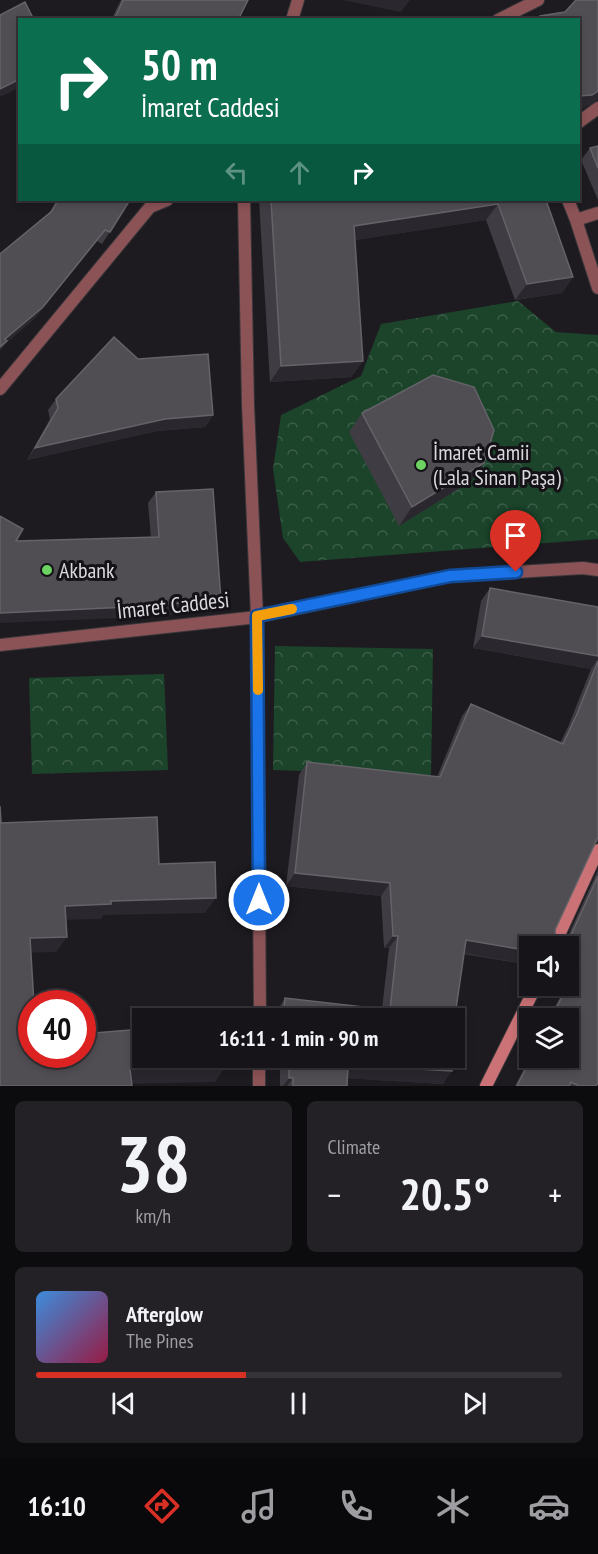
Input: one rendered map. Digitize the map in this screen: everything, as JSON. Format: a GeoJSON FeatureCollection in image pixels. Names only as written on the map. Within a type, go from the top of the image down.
{"type":"FeatureCollection","features":[{"type":"Feature","properties":{"kind":"main road"},"geometry":{"type":"LineString","coordinates":[[559,936],[598,850]]}},
{"type":"Feature","properties":{"kind":"main road"},"geometry":{"type":"LineString","coordinates":[[486,1086],[531,996]]}},
{"type":"Feature","properties":{"kind":"street"},"geometry":{"type":"LineString","coordinates":[[293,18],[298,0]]}},
{"type":"Feature","properties":{"kind":"street"},"geometry":{"type":"LineString","coordinates":[[502,18],[538,0]]}},
{"type":"Feature","properties":{"kind":"street"},"geometry":{"type":"LineString","coordinates":[[580,121],[598,108]]}},
{"type":"Feature","properties":{"kind":"street"},"geometry":{"type":"LineString","coordinates":[[0,389],[150,207],[165,201]]}},
{"type":"Feature","properties":{"kind":"street"},"geometry":{"type":"LineString","coordinates":[[244,201],[248,405],[257,616],[260,1008]]}},
{"type":"Feature","properties":{"kind":"street"},"geometry":{"type":"LineString","coordinates":[[568,201],[598,288]]}},
{"type":"Feature","properties":{"kind":"street"},"geometry":{"type":"LineString","coordinates":[[576,220],[598,213]]}},
{"type":"Feature","properties":{"kind":"street","name":"İmaret Caddesi"},"geometry":{"type":"LineString","coordinates":[[0,645],[257,616],[450,576],[583,568],[598,570]]}},
{"type":"Feature","properties":{"kind":"street"},"geometry":{"type":"LineString","coordinates":[[259,1086],[260,1068]]}},
{"type":"Feature","properties":{"kind":"green space"},"geometry":{"type":"Polygon","coordinates":[[[518,301],[556,332],[598,335],[598,539],[300,562],[283,538],[273,469],[281,415],[361,376],[381,324],[518,301]]]}},
{"type":"Feature","properties":{"kind":"green space"},"geometry":{"type":"Polygon","coordinates":[[[275,646],[433,649],[431,775],[273,770],[275,646]]]}},
{"type":"Feature","properties":{"kind":"green space"},"geometry":{"type":"Polygon","coordinates":[[[164,674],[168,770],[32,774],[29,678],[164,674]]]}},
{"type":"Feature","properties":{"kind":"building"},"geometry":{"type":"Polygon","coordinates":[[[123,0],[248,0],[239,18],[115,18],[123,0]]]}},
{"type":"Feature","properties":{"kind":"building"},"geometry":{"type":"Polygon","coordinates":[[[576,0],[598,0],[598,91],[592,95],[580,96],[580,18],[540,18],[540,16],[565,12],[576,0]]]}},
{"type":"Feature","properties":{"kind":"building"},"geometry":{"type":"Polygon","coordinates":[[[25,2],[33,18],[18,18],[18,80],[0,89],[0,15],[25,2]]]}},
{"type":"Feature","properties":{"kind":"building"},"geometry":{"type":"Polygon","coordinates":[[[598,146],[598,168],[590,148],[598,146]]]}},
{"type":"Feature","properties":{"kind":"building"},"geometry":{"type":"Polygon","coordinates":[[[57,201],[129,201],[110,232],[105,230],[43,307],[5,339],[7,341],[0,347],[0,254],[52,211],[57,201]]]}},
{"type":"Feature","properties":{"kind":"building"},"geometry":{"type":"Polygon","coordinates":[[[271,201],[546,201],[573,277],[527,284],[498,204],[354,226],[363,361],[281,366],[271,201]]]}},
{"type":"Feature","properties":{"kind":"building"},"geometry":{"type":"Polygon","coordinates":[[[114,337],[138,359],[208,354],[213,415],[165,419],[35,448],[58,408],[56,399],[114,337]]]}},
{"type":"Feature","properties":{"kind":"building","name":"İmaret Camii (Lala Sinan Paşa)"},"geometry":{"type":"Polygon","coordinates":[[[433,375],[474,387],[494,430],[484,463],[412,507],[362,413],[433,375]]]}},
{"type":"Feature","properties":{"kind":"building"},"geometry":{"type":"Polygon","coordinates":[[[213,489],[221,601],[0,613],[0,516],[23,529],[16,541],[159,537],[156,492],[213,489]]]}},
{"type":"Feature","properties":{"kind":"building"},"geometry":{"type":"Polygon","coordinates":[[[490,588],[598,607],[598,656],[482,636],[490,588]]]}},
{"type":"Feature","properties":{"kind":"building"},"geometry":{"type":"Polygon","coordinates":[[[598,661],[598,837],[555,930],[556,936],[519,936],[519,949],[466,940],[456,1008],[390,1008],[398,936],[393,936],[390,883],[295,873],[307,762],[440,777],[471,704],[563,744],[598,661]]]}},
{"type":"Feature","properties":{"kind":"building"},"geometry":{"type":"Polygon","coordinates":[[[0,806],[1,823],[157,817],[159,864],[215,862],[216,898],[111,901],[111,904],[65,906],[67,937],[30,938],[33,990],[18,990],[18,1068],[96,1068],[96,1033],[132,1030],[132,1068],[178,1068],[130,1069],[132,1086],[0,1086],[0,806]]]}},
{"type":"Feature","properties":{"kind":"building"},"geometry":{"type":"Polygon","coordinates":[[[598,876],[598,1083],[596,1086],[579,1086],[571,1082],[569,1086],[517,1086],[526,1068],[579,1068],[579,1008],[556,1008],[562,996],[579,996],[581,960],[579,960],[579,936],[570,936],[598,876]]]}},
{"type":"Feature","properties":{"kind":"building"},"geometry":{"type":"Polygon","coordinates":[[[285,998],[372,1008],[284,1008],[285,998]]]}},
{"type":"Feature","properties":{"kind":"building"},"geometry":{"type":"Polygon","coordinates":[[[289,1068],[348,1068],[347,1086],[293,1086],[293,1078],[289,1078],[289,1068]]]}},
{"type":"Feature","properties":{"kind":"building"},"geometry":{"type":"Polygon","coordinates":[[[400,1068],[452,1068],[452,1071],[400,1068]]]}},
{"type":"Feature","properties":{"kind":"slow traffic"},"geometry":{"type":"LineString","coordinates":[[258,690],[257,616],[292,609]]}},
{"type":"Feature","properties":{"kind":"place","name":"İmaret Camii (Lala Sinan Paşa)"},"geometry":{"type":"Point","coordinates":[421,465]}},
{"type":"Feature","properties":{"kind":"place","name":"Akbank"},"geometry":{"type":"Point","coordinates":[47,570]}},
{"type":"Feature","properties":{"kind":"route"},"geometry":{"type":"LineString","coordinates":[[259,900],[257,616],[450,576],[516,572]]}}]}
